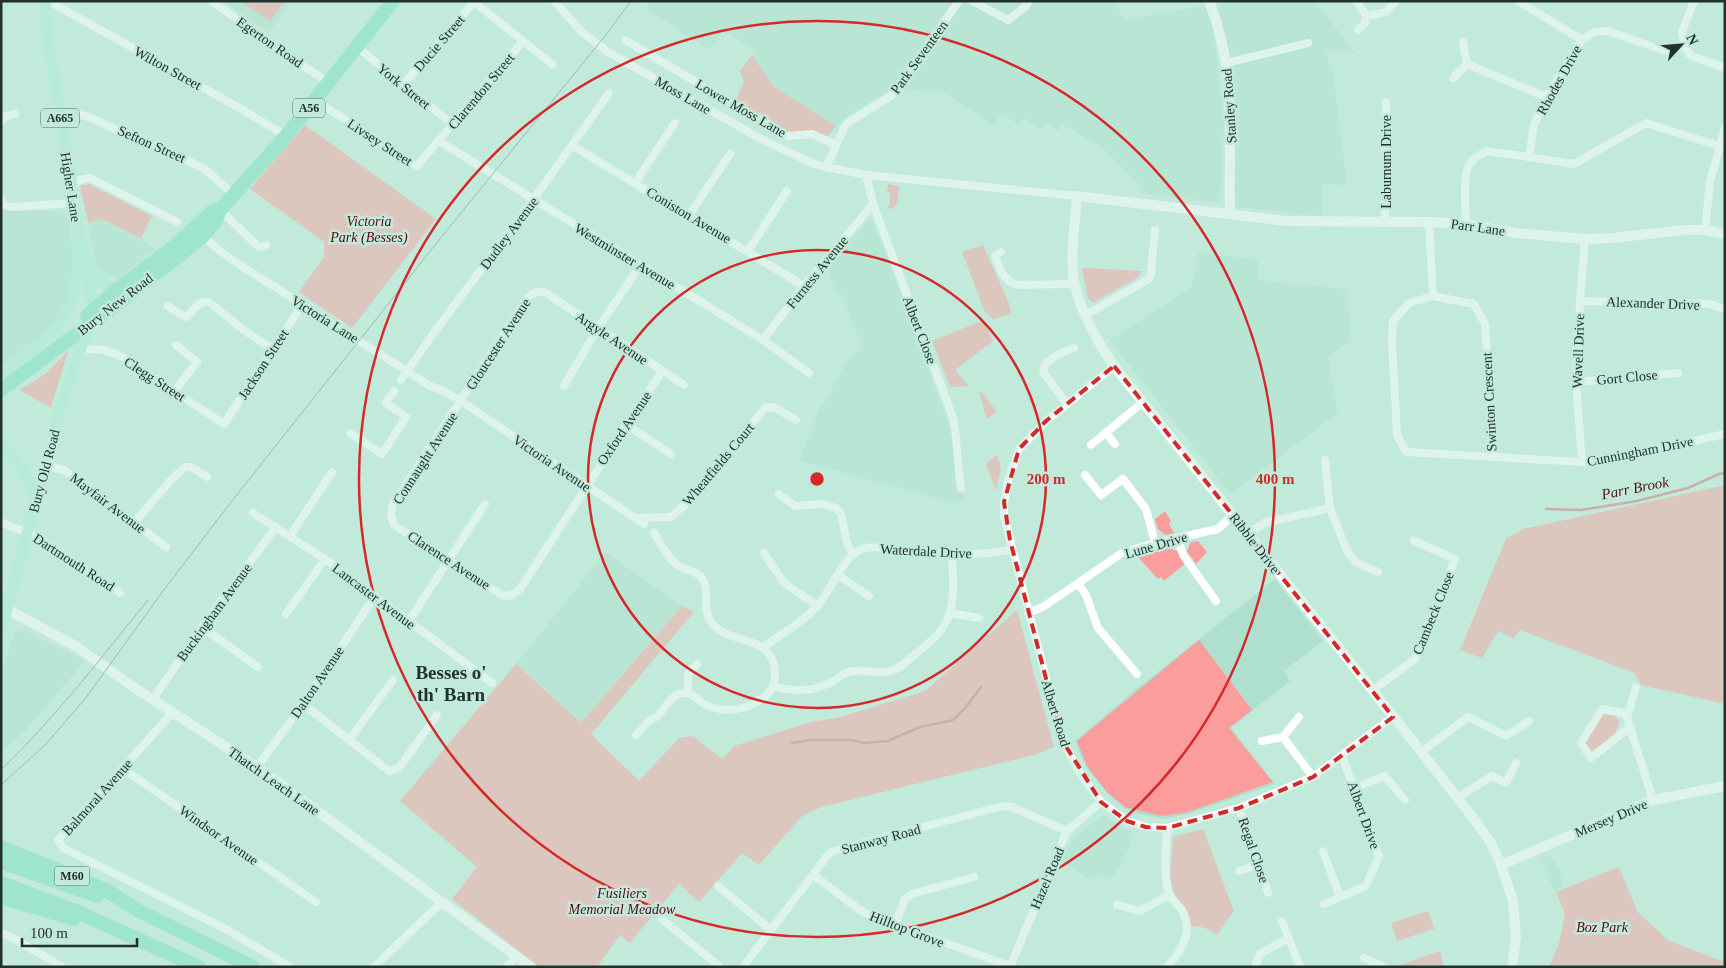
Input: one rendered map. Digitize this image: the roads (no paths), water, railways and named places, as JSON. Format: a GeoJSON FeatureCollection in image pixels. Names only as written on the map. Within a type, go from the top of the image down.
{"type":"FeatureCollection","features":[{"type":"Feature","properties":{"kind":"highway","name":"Bury New Road"},"geometry":{"type":"LineString","coordinates":[[1,390],[91,318],[116,290],[216,221],[220,210],[286,136],[391,2]]}},
{"type":"Feature","properties":{"kind":"highway","name":"Bury New Road"},"geometry":{"type":"LineString","coordinates":[[5,377],[91,318],[125,298],[199,232]]}},
{"type":"Feature","properties":{"kind":"highway","name":"M60"},"geometry":{"type":"LineString","coordinates":[[1,847],[106,890],[139,910],[253,967]]}},
{"type":"Feature","properties":{"kind":"highway","name":"M60"},"geometry":{"type":"LineString","coordinates":[[1,862],[139,910]]}},
{"type":"Feature","properties":{"kind":"highway","name":"M60"},"geometry":{"type":"LineString","coordinates":[[1,883],[132,935],[199,967]]}},
{"type":"Feature","properties":{"kind":"highway","name":"M60"},"geometry":{"type":"LineString","coordinates":[[1,897],[132,935]]}},
{"type":"Feature","properties":{"kind":"main road","name":"Higher Lane"},"geometry":{"type":"LineString","coordinates":[[45,1],[47,35],[60,119],[79,234],[84,246],[89,270],[91,318]]}},
{"type":"Feature","properties":{"kind":"main road"},"geometry":{"type":"LineString","coordinates":[[5,377],[15,362],[58,326],[70,305],[77,276],[79,234]]}},
{"type":"Feature","properties":{"kind":"main road"},"geometry":{"type":"LineString","coordinates":[[89,270],[109,288],[116,290]]}},
{"type":"Feature","properties":{"kind":"main road","name":"Bury Old Road"},"geometry":{"type":"LineString","coordinates":[[2,629],[4,609],[28,532],[62,401],[91,318]]}},
{"type":"Feature","properties":{"kind":"main road"},"geometry":{"type":"LineString","coordinates":[[1,443],[27,475],[36,499]]}},
{"type":"Feature","properties":{"kind":"main road"},"geometry":{"type":"LineString","coordinates":[[27,475],[46,466]]}},
{"type":"Feature","properties":{"kind":"street","name":"Wilton Street"},"geometry":{"type":"LineString","coordinates":[[49,1],[286,136]]}},
{"type":"Feature","properties":{"kind":"street","name":"Egerton Road"},"geometry":{"type":"LineString","coordinates":[[212,1],[288,56],[328,82]]}},
{"type":"Feature","properties":{"kind":"street","name":"Moss Lane"},"geometry":{"type":"LineString","coordinates":[[554,1],[582,32],[608,52],[761,139],[814,164],[826,166]]}},
{"type":"Feature","properties":{"kind":"street","name":"Park Seventeen"},"geometry":{"type":"LineString","coordinates":[[826,166],[846,124],[892,95],[959,1]]}},
{"type":"Feature","properties":{"kind":"street"},"geometry":{"type":"LineString","coordinates":[[972,1],[1008,20],[1025,7],[1029,1]]}},
{"type":"Feature","properties":{"kind":"street","name":"Stanley Road"},"geometry":{"type":"LineString","coordinates":[[1209,1],[1220,34],[1229,91],[1232,134],[1230,214]]}},
{"type":"Feature","properties":{"kind":"street"},"geometry":{"type":"LineString","coordinates":[[1357,1],[1366,16],[1365,23],[1358,30]]}},
{"type":"Feature","properties":{"kind":"street"},"geometry":{"type":"LineString","coordinates":[[1366,16],[1386,12],[1396,1]]}},
{"type":"Feature","properties":{"kind":"street"},"geometry":{"type":"LineString","coordinates":[[1518,1],[1582,40]]}},
{"type":"Feature","properties":{"kind":"street"},"geometry":{"type":"LineString","coordinates":[[1694,1],[1682,32],[1684,46],[1691,56],[1725,68]]}},
{"type":"Feature","properties":{"kind":"street"},"geometry":{"type":"LineString","coordinates":[[473,2],[553,64]]}},
{"type":"Feature","properties":{"kind":"street","name":"Ducie Street"},"geometry":{"type":"LineString","coordinates":[[403,84],[473,2]]}},
{"type":"Feature","properties":{"kind":"street","name":"Rhodes Drive"},"geometry":{"type":"LineString","coordinates":[[1529,157],[1534,125],[1546,97],[1582,40],[1594,32],[1607,31],[1666,50],[1684,46]]}},
{"type":"Feature","properties":{"kind":"street","name":"Lower Moss Lane"},"geometry":{"type":"LineString","coordinates":[[625,40],[788,136],[812,134],[836,145]]}},
{"type":"Feature","properties":{"kind":"street","name":"Clarendon Street"},"geometry":{"type":"LineString","coordinates":[[439,141],[523,41]]}},
{"type":"Feature","properties":{"kind":"street"},"geometry":{"type":"LineString","coordinates":[[1464,42],[1467,64]]}},
{"type":"Feature","properties":{"kind":"street"},"geometry":{"type":"LineString","coordinates":[[1226,63],[1308,44]]}},
{"type":"Feature","properties":{"kind":"street","name":"York Street"},"geometry":{"type":"LineString","coordinates":[[356,47],[452,124]]}},
{"type":"Feature","properties":{"kind":"street"},"geometry":{"type":"LineString","coordinates":[[1467,64],[1546,97]]}},
{"type":"Feature","properties":{"kind":"street"},"geometry":{"type":"LineString","coordinates":[[1453,78],[1467,64]]}},
{"type":"Feature","properties":{"kind":"street","name":"Dudley Avenue"},"geometry":{"type":"LineString","coordinates":[[402,380],[436,330],[573,146],[609,93]]}},
{"type":"Feature","properties":{"kind":"street","name":"Livsey Street"},"geometry":{"type":"LineString","coordinates":[[315,100],[417,166],[439,141]]}},
{"type":"Feature","properties":{"kind":"street","name":"Laburnum Drive"},"geometry":{"type":"LineString","coordinates":[[1385,222],[1386,102]]}},
{"type":"Feature","properties":{"kind":"street"},"geometry":{"type":"LineString","coordinates":[[1,121],[6,116],[15,114]]}},
{"type":"Feature","properties":{"kind":"street","name":"Sefton Street"},"geometry":{"type":"LineString","coordinates":[[60,119],[81,115],[86,116],[137,138],[206,170],[234,195]]}},
{"type":"Feature","properties":{"kind":"street"},"geometry":{"type":"LineString","coordinates":[[635,182],[675,123]]}},
{"type":"Feature","properties":{"kind":"street"},"geometry":{"type":"LineString","coordinates":[[1466,224],[1466,177],[1468,165],[1478,155],[1488,151],[1574,164],[1646,123],[1719,146]]}},
{"type":"Feature","properties":{"kind":"street"},"geometry":{"type":"LineString","coordinates":[[1705,230],[1710,182],[1725,128]]}},
{"type":"Feature","properties":{"kind":"street","name":"Westminster Avenue"},"geometry":{"type":"LineString","coordinates":[[439,141],[763,340],[809,373]]}},
{"type":"Feature","properties":{"kind":"street","name":"Coniston Avenue"},"geometry":{"type":"LineString","coordinates":[[573,146],[804,286]]}},
{"type":"Feature","properties":{"kind":"street"},"geometry":{"type":"LineString","coordinates":[[689,215],[730,154]]}},
{"type":"Feature","properties":{"kind":"street"},"geometry":{"type":"LineString","coordinates":[[826,166],[866,175],[1077,196]]}},
{"type":"Feature","properties":{"kind":"street","name":"Albert Close"},"geometry":{"type":"LineString","coordinates":[[866,175],[873,204],[953,418],[957,436],[958,473],[961,488]]}},
{"type":"Feature","properties":{"kind":"street"},"geometry":{"type":"LineString","coordinates":[[71,182],[90,178],[167,221],[177,222]]}},
{"type":"Feature","properties":{"kind":"street"},"geometry":{"type":"LineString","coordinates":[[748,251],[787,192]]}},
{"type":"Feature","properties":{"kind":"street","name":"Parr Lane"},"geometry":{"type":"LineString","coordinates":[[1077,196],[1286,221],[1466,224],[1515,232],[1585,239],[1613,238],[1682,230],[1705,230],[1725,234]]}},
{"type":"Feature","properties":{"kind":"street","name":"Ribble Drive"},"geometry":{"type":"LineString","coordinates":[[1077,196],[1073,246],[1074,284],[1084,314],[1100,345],[1114,366],[1373,690],[1491,843],[1501,865],[1513,901],[1516,937],[1512,967]]}},
{"type":"Feature","properties":{"kind":"street"},"geometry":{"type":"LineString","coordinates":[[2,203],[11,207],[75,203]]}},
{"type":"Feature","properties":{"kind":"street","name":"Furness Avenue"},"geometry":{"type":"LineString","coordinates":[[763,340],[804,286],[873,204]]}},
{"type":"Feature","properties":{"kind":"street"},"geometry":{"type":"LineString","coordinates":[[220,210],[259,247],[266,245]]}},
{"type":"Feature","properties":{"kind":"street"},"geometry":{"type":"LineString","coordinates":[[1429,222],[1433,296]]}},
{"type":"Feature","properties":{"kind":"street"},"geometry":{"type":"LineString","coordinates":[[1084,314],[1149,278],[1155,230]]}},
{"type":"Feature","properties":{"kind":"street","name":"Victoria Lane"},"geometry":{"type":"LineString","coordinates":[[199,232],[248,269],[302,305],[430,386],[461,401]]}},
{"type":"Feature","properties":{"kind":"street","name":"Wavell Drive"},"geometry":{"type":"LineString","coordinates":[[1582,462],[1576,382],[1585,239]]}},
{"type":"Feature","properties":{"kind":"street"},"geometry":{"type":"LineString","coordinates":[[1001,252],[995,256],[1003,276],[1009,282],[1017,285],[1074,284]]}},
{"type":"Feature","properties":{"kind":"street"},"geometry":{"type":"LineString","coordinates":[[564,386],[598,328],[640,266]]}},
{"type":"Feature","properties":{"kind":"street","name":"Argyle Avenue"},"geometry":{"type":"LineString","coordinates":[[539,291],[684,386]]}},
{"type":"Feature","properties":{"kind":"street","name":"Gloucester Avenue"},"geometry":{"type":"LineString","coordinates":[[461,401],[528,297],[534,292],[539,291]]}},
{"type":"Feature","properties":{"kind":"street","name":"Swinton Crescent"},"geometry":{"type":"LineString","coordinates":[[1433,296],[1474,304],[1485,324],[1494,457],[1406,452],[1397,435],[1392,341],[1393,321],[1409,303],[1433,296]]}},
{"type":"Feature","properties":{"kind":"street","name":"Alexander Drive"},"geometry":{"type":"LineString","coordinates":[[1580,301],[1709,304],[1725,309]]}},
{"type":"Feature","properties":{"kind":"street"},"geometry":{"type":"LineString","coordinates":[[168,306],[187,317],[200,302],[208,302],[272,349]]}},
{"type":"Feature","properties":{"kind":"street","name":"Jackson Street"},"geometry":{"type":"LineString","coordinates":[[224,424],[302,305]]}},
{"type":"Feature","properties":{"kind":"street"},"geometry":{"type":"LineString","coordinates":[[174,392],[197,362],[176,345]]}},
{"type":"Feature","properties":{"kind":"street","name":"Clegg Street"},"geometry":{"type":"LineString","coordinates":[[81,350],[96,348],[107,350],[122,357],[224,424]]}},
{"type":"Feature","properties":{"kind":"street"},"geometry":{"type":"LineString","coordinates":[[1067,404],[1043,372],[1045,364],[1059,354],[1074,348]]}},
{"type":"Feature","properties":{"kind":"street","name":"Albert Road"},"geometry":{"type":"LineString","coordinates":[[1114,366],[1046,421],[1019,449],[1008,480],[1004,502],[1004,516],[1012,550],[1062,740],[1079,772],[1101,802],[1127,821],[1146,827],[1167,828],[1239,808],[1313,777],[1393,717]]}},
{"type":"Feature","properties":{"kind":"street","name":"Oxford Avenue"},"geometry":{"type":"LineString","coordinates":[[513,595],[520,589],[662,371]]}},
{"type":"Feature","properties":{"kind":"street","name":"Gort Close"},"geometry":{"type":"LineString","coordinates":[[1576,382],[1678,373]]}},
{"type":"Feature","properties":{"kind":"street"},"geometry":{"type":"LineString","coordinates":[[350,433],[382,454],[406,417],[386,403],[394,391]]}},
{"type":"Feature","properties":{"kind":"street","name":"Victoria Avenue"},"geometry":{"type":"LineString","coordinates":[[461,401],[644,524]]}},
{"type":"Feature","properties":{"kind":"street","name":"Connaught Avenue"},"geometry":{"type":"LineString","coordinates":[[391,515],[392,506],[461,401]]}},
{"type":"Feature","properties":{"kind":"street"},"geometry":{"type":"LineString","coordinates":[[1091,445],[1143,402]]}},
{"type":"Feature","properties":{"kind":"street","name":"Wheatfields Court"},"geometry":{"type":"LineString","coordinates":[[635,518],[671,517],[695,495],[765,408],[774,407],[796,420]]}},
{"type":"Feature","properties":{"kind":"street"},"geometry":{"type":"LineString","coordinates":[[627,424],[671,454]]}},
{"type":"Feature","properties":{"kind":"street"},"geometry":{"type":"LineString","coordinates":[[1106,432],[1115,444]]}},
{"type":"Feature","properties":{"kind":"street","name":"Cunningham Drive"},"geometry":{"type":"LineString","coordinates":[[1494,457],[1582,462],[1624,456],[1725,434]]}},
{"type":"Feature","properties":{"kind":"street"},"geometry":{"type":"LineString","coordinates":[[1325,460],[1330,508],[1346,551],[1356,562],[1378,572]]}},
{"type":"Feature","properties":{"kind":"street","name":"Mayfair Avenue"},"geometry":{"type":"LineString","coordinates":[[46,466],[64,470],[166,547]]}},
{"type":"Feature","properties":{"kind":"street"},"geometry":{"type":"LineString","coordinates":[[134,523],[171,480],[186,467],[196,469],[207,477]]}},
{"type":"Feature","properties":{"kind":"street"},"geometry":{"type":"LineString","coordinates":[[290,536],[332,472]]}},
{"type":"Feature","properties":{"kind":"street"},"geometry":{"type":"LineString","coordinates":[[1085,475],[1101,495],[1123,479],[1146,509],[1154,543]]}},
{"type":"Feature","properties":{"kind":"street"},"geometry":{"type":"LineString","coordinates":[[764,648],[777,636],[804,619],[818,606],[847,561],[853,555],[847,543],[842,514],[836,508],[822,504],[795,506],[784,503],[779,494]]}},
{"type":"Feature","properties":{"kind":"street"},"geometry":{"type":"LineString","coordinates":[[409,621],[485,504]]}},
{"type":"Feature","properties":{"kind":"street"},"geometry":{"type":"LineString","coordinates":[[1248,534],[1264,523],[1330,508]]}},
{"type":"Feature","properties":{"kind":"street","name":"Lancaster Avenue"},"geometry":{"type":"LineString","coordinates":[[253,513],[325,559],[492,683]]}},
{"type":"Feature","properties":{"kind":"street","name":"Clarence Avenue"},"geometry":{"type":"LineString","coordinates":[[391,515],[394,524],[502,595],[513,595]]}},
{"type":"Feature","properties":{"kind":"street","name":"Lune Drive"},"geometry":{"type":"LineString","coordinates":[[1028,613],[1044,607],[1122,553],[1154,543],[1218,530],[1233,515]]}},
{"type":"Feature","properties":{"kind":"street","name":"Dartmouth Road"},"geometry":{"type":"LineString","coordinates":[[1,522],[11,528],[28,532],[120,593]]}},
{"type":"Feature","properties":{"kind":"street","name":"Buckingham Avenue"},"geometry":{"type":"LineString","coordinates":[[153,699],[202,627],[276,527]]}},
{"type":"Feature","properties":{"kind":"street"},"geometry":{"type":"LineString","coordinates":[[636,735],[651,720],[658,716],[670,701],[681,693],[688,692],[706,705],[726,710],[740,709],[756,703],[767,696],[773,686],[775,673],[773,659],[764,648],[753,642],[726,634],[717,628],[705,608],[706,589],[703,579],[695,572],[679,566],[669,557],[654,533]]}},
{"type":"Feature","properties":{"kind":"street"},"geometry":{"type":"LineString","coordinates":[[1178,538],[1184,555],[1216,601]]}},
{"type":"Feature","properties":{"kind":"street","name":"Cambeck Close"},"geometry":{"type":"LineString","coordinates":[[1373,690],[1415,659],[1455,559],[1414,541]]}},
{"type":"Feature","properties":{"kind":"street","name":"Waterdale Drive"},"geometry":{"type":"LineString","coordinates":[[853,555],[865,548],[878,547],[952,554],[980,554],[1012,550]]}},
{"type":"Feature","properties":{"kind":"street"},"geometry":{"type":"LineString","coordinates":[[764,553],[784,583],[818,606]]}},
{"type":"Feature","properties":{"kind":"street"},"geometry":{"type":"LineString","coordinates":[[773,686],[790,691],[812,689],[831,683],[846,673],[857,671],[873,673],[892,671],[903,665],[928,644],[942,629],[950,613],[953,592],[952,554]]}},
{"type":"Feature","properties":{"kind":"street"},"geometry":{"type":"LineString","coordinates":[[286,614],[325,559]]}},
{"type":"Feature","properties":{"kind":"street"},"geometry":{"type":"LineString","coordinates":[[838,575],[869,596]]}},
{"type":"Feature","properties":{"kind":"street"},"geometry":{"type":"LineString","coordinates":[[1078,583],[1086,596],[1098,628],[1137,674]]}},
{"type":"Feature","properties":{"kind":"street","name":"Dalton Avenue"},"geometry":{"type":"LineString","coordinates":[[258,767],[303,704],[375,596]]}},
{"type":"Feature","properties":{"kind":"street","name":"Thatch Leach Lane"},"geometry":{"type":"LineString","coordinates":[[4,609],[77,647],[132,686],[258,767],[531,967]]}},
{"type":"Feature","properties":{"kind":"street"},"geometry":{"type":"LineString","coordinates":[[950,613],[969,613],[979,618]]}},
{"type":"Feature","properties":{"kind":"street"},"geometry":{"type":"LineString","coordinates":[[202,627],[258,667]]}},
{"type":"Feature","properties":{"kind":"street"},"geometry":{"type":"LineString","coordinates":[[688,692],[688,674],[697,664]]}},
{"type":"Feature","properties":{"kind":"street"},"geometry":{"type":"LineString","coordinates":[[348,740],[393,680]]}},
{"type":"Feature","properties":{"kind":"street"},"geometry":{"type":"LineString","coordinates":[[1636,687],[1627,718],[1653,800]]}},
{"type":"Feature","properties":{"kind":"street"},"geometry":{"type":"LineString","coordinates":[[303,704],[389,770],[399,768],[437,715]]}},
{"type":"Feature","properties":{"kind":"street"},"geometry":{"type":"LineString","coordinates":[[1628,714],[1602,709],[1581,743],[1591,758],[1630,727]]}},
{"type":"Feature","properties":{"kind":"street","name":"Balmoral Avenue"},"geometry":{"type":"LineString","coordinates":[[173,712],[58,840],[59,843],[63,848],[224,928],[290,967]]}},
{"type":"Feature","properties":{"kind":"street"},"geometry":{"type":"LineString","coordinates":[[1262,740],[1283,737],[1299,717]]}},
{"type":"Feature","properties":{"kind":"street"},"geometry":{"type":"LineString","coordinates":[[1421,752],[1468,717],[1506,736],[1529,721]]}},
{"type":"Feature","properties":{"kind":"street"},"geometry":{"type":"LineString","coordinates":[[1283,737],[1313,777]]}},
{"type":"Feature","properties":{"kind":"street","name":"Albert Drive"},"geometry":{"type":"LineString","coordinates":[[1324,904],[1366,886],[1379,856],[1342,756]]}},
{"type":"Feature","properties":{"kind":"street"},"geometry":{"type":"LineString","coordinates":[[1457,798],[1492,776],[1506,783],[1516,763]]}},
{"type":"Feature","properties":{"kind":"street","name":"Windsor Avenue"},"geometry":{"type":"LineString","coordinates":[[122,768],[316,902]]}},
{"type":"Feature","properties":{"kind":"street"},"geometry":{"type":"LineString","coordinates":[[1354,788],[1385,776],[1404,800]]}},
{"type":"Feature","properties":{"kind":"street","name":"Mersey Drive"},"geometry":{"type":"LineString","coordinates":[[1501,865],[1653,800],[1725,786]]}},
{"type":"Feature","properties":{"kind":"street","name":"Hazel Road"},"geometry":{"type":"LineString","coordinates":[[1010,966],[1067,831],[1101,802]]}},
{"type":"Feature","properties":{"kind":"street","name":"Stanway Road"},"geometry":{"type":"LineString","coordinates":[[743,967],[827,856],[833,851],[1002,806],[1012,807],[1067,831]]}},
{"type":"Feature","properties":{"kind":"street","name":"Regal Close"},"geometry":{"type":"LineString","coordinates":[[1239,808],[1268,893]]}},
{"type":"Feature","properties":{"kind":"street"},"geometry":{"type":"LineString","coordinates":[[1167,828],[1166,865],[1169,895],[1182,910],[1188,929],[1185,942],[1168,967]]}},
{"type":"Feature","properties":{"kind":"street"},"geometry":{"type":"LineString","coordinates":[[1323,851],[1340,897]]}},
{"type":"Feature","properties":{"kind":"street"},"geometry":{"type":"LineString","coordinates":[[1239,871],[1259,864]]}},
{"type":"Feature","properties":{"kind":"street","name":"Hilltop Grove"},"geometry":{"type":"LineString","coordinates":[[813,875],[863,912],[895,926],[1010,966]]}},
{"type":"Feature","properties":{"kind":"street"},"geometry":{"type":"LineString","coordinates":[[895,926],[905,899],[912,894],[974,877]]}},
{"type":"Feature","properties":{"kind":"street"},"geometry":{"type":"LineString","coordinates":[[718,886],[771,930]]}},
{"type":"Feature","properties":{"kind":"street"},"geometry":{"type":"LineString","coordinates":[[1117,905],[1140,911],[1169,895]]}},
{"type":"Feature","properties":{"kind":"street"},"geometry":{"type":"LineString","coordinates":[[374,967],[443,901]]}},
{"type":"Feature","properties":{"kind":"street"},"geometry":{"type":"LineString","coordinates":[[662,919],[720,967]]}},
{"type":"Feature","properties":{"kind":"street"},"geometry":{"type":"LineString","coordinates":[[1282,921],[1300,967]]}},
{"type":"Feature","properties":{"kind":"street"},"geometry":{"type":"LineString","coordinates":[[1,932],[62,967]]}},
{"type":"Feature","properties":{"kind":"street"},"geometry":{"type":"LineString","coordinates":[[1255,967],[1260,954],[1288,938]]}},
{"type":"Feature","properties":{"kind":"street"},"geometry":{"type":"LineString","coordinates":[[507,967],[516,955]]}},
{"type":"Feature","properties":{"kind":"street"},"geometry":{"type":"LineString","coordinates":[[1364,958],[1384,967]]}},
{"type":"Feature","properties":{"kind":"waterway","name":"Parr Brook"},"geometry":{"type":"LineString","coordinates":[[1546,509],[1581,510],[1637,501],[1688,488],[1725,473]]}},
{"type":"Feature","properties":{"kind":"waterway"},"geometry":{"type":"LineString","coordinates":[[792,743],[810,740],[852,740],[863,743],[888,741],[920,727],[953,720],[981,687]]}},
{"type":"Feature","properties":{"kind":"tram line"},"geometry":{"type":"LineString","coordinates":[[1,785],[46,744],[85,699],[163,591],[228,506],[439,240],[605,36],[631,1]]}},
{"type":"Feature","properties":{"kind":"tram line"},"geometry":{"type":"LineString","coordinates":[[1,770],[59,709],[148,600]]}},
{"type":"Feature","properties":{"kind":"district","name":"Besses o' th' Barn"},"geometry":{"type":"Point","coordinates":[451,683]}},
{"type":"Feature","properties":{"kind":"park label","name":"Victoria Park (Besses)"},"geometry":{"type":"Point","coordinates":[369,230]}},
{"type":"Feature","properties":{"kind":"park label","name":"Fusiliers Memorial Meadow"},"geometry":{"type":"Point","coordinates":[622,902]}},
{"type":"Feature","properties":{"kind":"park label","name":"Boz Park"},"geometry":{"type":"Point","coordinates":[1602,927]}}]}
